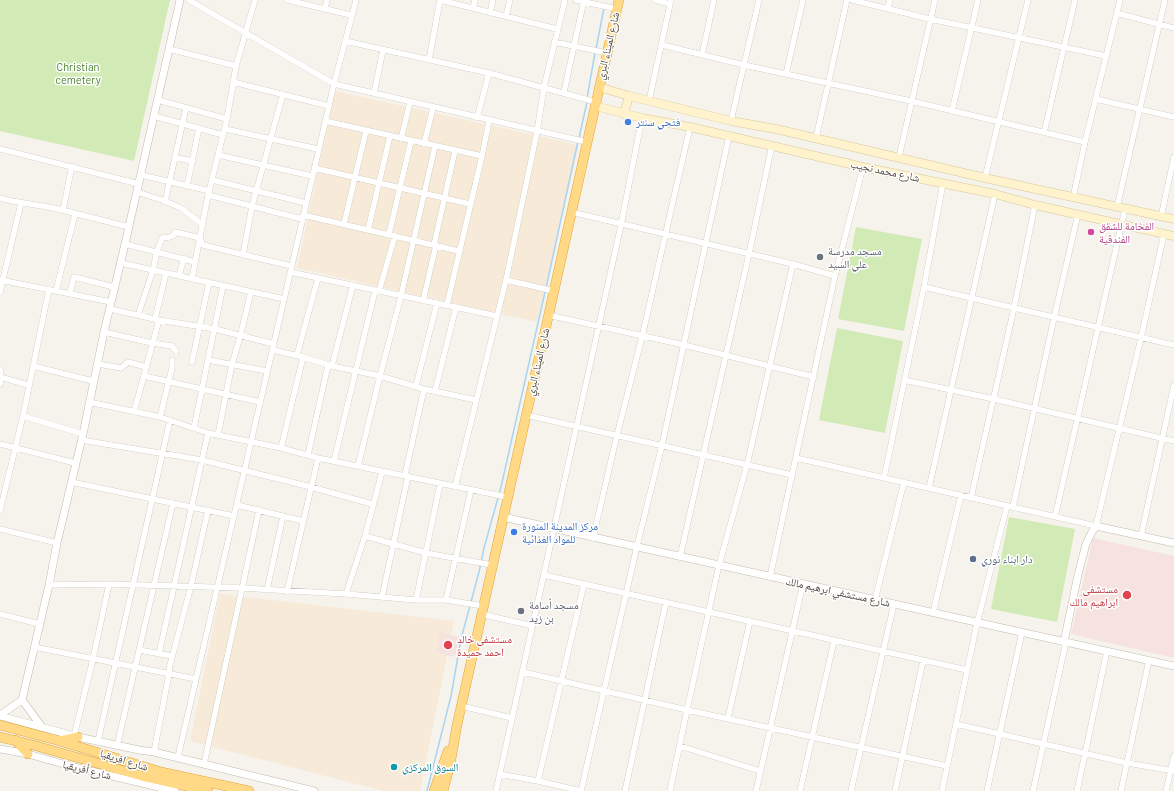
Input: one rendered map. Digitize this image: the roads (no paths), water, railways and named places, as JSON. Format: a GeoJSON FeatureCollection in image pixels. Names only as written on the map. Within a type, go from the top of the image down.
{"type":"FeatureCollection","features":[{"type":"Feature","properties":{"kind":"highway","name":"شارع الميناء البري"},"geometry":{"type":"LineString","coordinates":[[443,777],[461,706],[618,5]]}},
{"type":"Feature","properties":{"kind":"highway","name":"شارع افريقيا"},"geometry":{"type":"LineString","coordinates":[[0,725],[60,741],[161,772],[249,791]]}},
{"type":"Feature","properties":{"kind":"highway"},"geometry":{"type":"LineString","coordinates":[[60,741],[76,736]]}},
{"type":"Feature","properties":{"kind":"highway","name":"شارع افريقيا"},"geometry":{"type":"LineString","coordinates":[[0,737],[142,776],[208,791]]}},
{"type":"Feature","properties":{"kind":"highway"},"geometry":{"type":"LineString","coordinates":[[15,740],[28,754]]}},
{"type":"Feature","properties":{"kind":"highway"},"geometry":{"type":"LineString","coordinates":[[431,791],[443,777]]}},
{"type":"Feature","properties":{"kind":"highway"},"geometry":{"type":"LineString","coordinates":[[434,791],[443,777]]}},
{"type":"Feature","properties":{"kind":"highway"},"geometry":{"type":"LineString","coordinates":[[443,777],[444,791]]}},
{"type":"Feature","properties":{"kind":"main road","name":"شارع محمد نجيب"},"geometry":{"type":"LineString","coordinates":[[599,87],[731,122],[776,129],[1174,220]]}},
{"type":"Feature","properties":{"kind":"main road"},"geometry":{"type":"LineString","coordinates":[[624,114],[629,96]]}},
{"type":"Feature","properties":{"kind":"main road","name":"شارع محمد نجيب"},"geometry":{"type":"LineString","coordinates":[[596,104],[624,114],[690,127],[995,194],[1035,205],[1174,236]]}},
{"type":"Feature","properties":{"kind":"street"},"geometry":{"type":"LineString","coordinates":[[0,716],[22,700],[180,0]]}},
{"type":"Feature","properties":{"kind":"street"},"geometry":{"type":"LineString","coordinates":[[189,0],[334,84],[489,121],[587,142]]}},
{"type":"Feature","properties":{"kind":"street"},"geometry":{"type":"LineString","coordinates":[[192,279],[209,193],[227,119],[236,66],[255,0]]}},
{"type":"Feature","properties":{"kind":"street"},"geometry":{"type":"LineString","coordinates":[[287,0],[305,2],[325,9],[351,15]]}},
{"type":"Feature","properties":{"kind":"street"},"geometry":{"type":"LineString","coordinates":[[325,9],[327,0]]}},
{"type":"Feature","properties":{"kind":"street"},"geometry":{"type":"LineString","coordinates":[[178,757],[318,149],[356,0]]}},
{"type":"Feature","properties":{"kind":"street"},"geometry":{"type":"LineString","coordinates":[[429,60],[440,0],[458,2],[473,8],[558,29]]}},
{"type":"Feature","properties":{"kind":"street"},"geometry":{"type":"LineString","coordinates":[[473,8],[475,0]]}},
{"type":"Feature","properties":{"kind":"street"},"geometry":{"type":"LineString","coordinates":[[490,12],[493,0]]}},
{"type":"Feature","properties":{"kind":"street"},"geometry":{"type":"LineString","coordinates":[[506,16],[510,0]]}},
{"type":"Feature","properties":{"kind":"street"},"geometry":{"type":"LineString","coordinates":[[455,487],[506,280],[537,132],[544,87],[565,0]]}},
{"type":"Feature","properties":{"kind":"street"},"geometry":{"type":"LineString","coordinates":[[576,0],[618,5]]}},
{"type":"Feature","properties":{"kind":"street"},"geometry":{"type":"LineString","coordinates":[[649,101],[671,2],[655,0]]}},
{"type":"Feature","properties":{"kind":"street"},"geometry":{"type":"LineString","coordinates":[[702,55],[714,0]]}},
{"type":"Feature","properties":{"kind":"street"},"geometry":{"type":"LineString","coordinates":[[731,122],[759,0]]}},
{"type":"Feature","properties":{"kind":"street"},"geometry":{"type":"LineString","coordinates":[[786,74],[803,0]]}},
{"type":"Feature","properties":{"kind":"street"},"geometry":{"type":"LineString","coordinates":[[816,138],[848,0]]}},
{"type":"Feature","properties":{"kind":"street"},"geometry":{"type":"LineString","coordinates":[[852,0],[930,19],[1106,56]]}},
{"type":"Feature","properties":{"kind":"street"},"geometry":{"type":"LineString","coordinates":[[888,8],[890,0]]}},
{"type":"Feature","properties":{"kind":"street"},"geometry":{"type":"LineString","coordinates":[[899,157],[935,0]]}},
{"type":"Feature","properties":{"kind":"street"},"geometry":{"type":"LineString","coordinates":[[952,112],[978,0]]}},
{"type":"Feature","properties":{"kind":"street"},"geometry":{"type":"LineString","coordinates":[[986,178],[1028,0]]}},
{"type":"Feature","properties":{"kind":"street"},"geometry":{"type":"LineString","coordinates":[[1044,132],[1075,0]]}},
{"type":"Feature","properties":{"kind":"street"},"geometry":{"type":"LineString","coordinates":[[1073,198],[1085,142],[1120,0]]}},
{"type":"Feature","properties":{"kind":"street"},"geometry":{"type":"LineString","coordinates":[[1055,517],[1122,224],[1121,208],[1140,109],[1165,0]]}},
{"type":"Feature","properties":{"kind":"street"},"geometry":{"type":"LineString","coordinates":[[564,92],[584,1]]}},
{"type":"Feature","properties":{"kind":"street"},"geometry":{"type":"LineString","coordinates":[[1116,14],[1174,28]]}},
{"type":"Feature","properties":{"kind":"street"},"geometry":{"type":"LineString","coordinates":[[345,42],[489,72],[564,92],[596,104]]}},
{"type":"Feature","properties":{"kind":"street"},"geometry":{"type":"LineString","coordinates":[[554,42],[607,53]]}},
{"type":"Feature","properties":{"kind":"street"},"geometry":{"type":"LineString","coordinates":[[662,45],[1085,142]]}},
{"type":"Feature","properties":{"kind":"street"},"geometry":{"type":"LineString","coordinates":[[169,49],[236,66]]}},
{"type":"Feature","properties":{"kind":"street"},"geometry":{"type":"LineString","coordinates":[[374,93],[383,50]]}},
{"type":"Feature","properties":{"kind":"street"},"geometry":{"type":"LineString","coordinates":[[477,118],[489,72]]}},
{"type":"Feature","properties":{"kind":"street"},"geometry":{"type":"LineString","coordinates":[[233,82],[329,106]]}},
{"type":"Feature","properties":{"kind":"street"},"geometry":{"type":"LineString","coordinates":[[243,255],[252,206],[283,94]]}},
{"type":"Feature","properties":{"kind":"street"},"geometry":{"type":"LineString","coordinates":[[1096,99],[1174,116]]}},
{"type":"Feature","properties":{"kind":"street"},"geometry":{"type":"LineString","coordinates":[[158,100],[227,119]]}},
{"type":"Feature","properties":{"kind":"street"},"geometry":{"type":"LineString","coordinates":[[401,139],[410,102]]}},
{"type":"Feature","properties":{"kind":"street"},"geometry":{"type":"LineString","coordinates":[[165,202],[186,108]]}},
{"type":"Feature","properties":{"kind":"street"},"geometry":{"type":"LineString","coordinates":[[424,144],[433,108]]}},
{"type":"Feature","properties":{"kind":"street"},"geometry":{"type":"LineString","coordinates":[[154,116],[199,128],[270,138],[318,149]]}},
{"type":"Feature","properties":{"kind":"street"},"geometry":{"type":"LineString","coordinates":[[496,791],[599,327],[642,118]]}},
{"type":"Feature","properties":{"kind":"street"},"geometry":{"type":"LineString","coordinates":[[325,121],[482,156]]}},
{"type":"Feature","properties":{"kind":"street"},"geometry":{"type":"LineString","coordinates":[[447,305],[489,121]]}},
{"type":"Feature","properties":{"kind":"street"},"geometry":{"type":"LineString","coordinates":[[593,538],[642,337],[664,234],[690,127]]}},
{"type":"Feature","properties":{"kind":"street"},"geometry":{"type":"LineString","coordinates":[[187,186],[199,128]]}},
{"type":"Feature","properties":{"kind":"street"},"geometry":{"type":"LineString","coordinates":[[344,224],[366,131]]}},
{"type":"Feature","properties":{"kind":"street"},"geometry":{"type":"LineString","coordinates":[[368,230],[390,136]]}},
{"type":"Feature","properties":{"kind":"street"},"geometry":{"type":"LineString","coordinates":[[499,774],[581,791],[637,546],[662,446],[729,136]]}},
{"type":"Feature","properties":{"kind":"street"},"geometry":{"type":"LineString","coordinates":[[388,234],[411,141]]}},
{"type":"Feature","properties":{"kind":"street"},"geometry":{"type":"LineString","coordinates":[[680,557],[749,254],[772,145]]}},
{"type":"Feature","properties":{"kind":"street"},"geometry":{"type":"LineString","coordinates":[[358,466],[401,296],[435,146]]}},
{"type":"Feature","properties":{"kind":"street"},"geometry":{"type":"LineString","coordinates":[[0,149],[139,184]]}},
{"type":"Feature","properties":{"kind":"street"},"geometry":{"type":"LineString","coordinates":[[423,301],[455,151]]}},
{"type":"Feature","properties":{"kind":"street"},"geometry":{"type":"LineString","coordinates":[[218,155],[312,176]]}},
{"type":"Feature","properties":{"kind":"street"},"geometry":{"type":"LineString","coordinates":[[1161,217],[1174,157]]}},
{"type":"Feature","properties":{"kind":"street"},"geometry":{"type":"LineString","coordinates":[[176,158],[193,161]]}},
{"type":"Feature","properties":{"kind":"street"},"geometry":{"type":"LineString","coordinates":[[63,210],[72,166]]}},
{"type":"Feature","properties":{"kind":"street"},"geometry":{"type":"LineString","coordinates":[[770,577],[835,276],[863,166]]}},
{"type":"Feature","properties":{"kind":"street"},"geometry":{"type":"LineString","coordinates":[[314,168],[470,204]]}},
{"type":"Feature","properties":{"kind":"street"},"geometry":{"type":"LineString","coordinates":[[141,175],[170,181],[252,206],[344,224],[459,251]]}},
{"type":"Feature","properties":{"kind":"street"},"geometry":{"type":"LineString","coordinates":[[212,180],[306,203]]}},
{"type":"Feature","properties":{"kind":"street"},"geometry":{"type":"LineString","coordinates":[[884,478],[924,287],[943,183]]}},
{"type":"Feature","properties":{"kind":"street"},"geometry":{"type":"LineString","coordinates":[[137,192],[181,208],[203,225]]}},
{"type":"Feature","properties":{"kind":"street"},"geometry":{"type":"LineString","coordinates":[[929,488],[995,194]]}},
{"type":"Feature","properties":{"kind":"street"},"geometry":{"type":"LineString","coordinates":[[0,198],[63,210],[129,226]]}},
{"type":"Feature","properties":{"kind":"street"},"geometry":{"type":"LineString","coordinates":[[0,292],[1,280],[21,203]]}},
{"type":"Feature","properties":{"kind":"street"},"geometry":{"type":"LineString","coordinates":[[971,498],[1014,308],[1035,205]]}},
{"type":"Feature","properties":{"kind":"street"},"geometry":{"type":"LineString","coordinates":[[571,212],[621,225],[793,264],[835,276]]}},
{"type":"Feature","properties":{"kind":"street"},"geometry":{"type":"LineString","coordinates":[[56,290],[75,214]]}},
{"type":"Feature","properties":{"kind":"street"},"geometry":{"type":"LineString","coordinates":[[942,791],[977,622],[1010,506],[1035,408],[1078,214]]}},
{"type":"Feature","properties":{"kind":"street"},"geometry":{"type":"LineString","coordinates":[[138,315],[162,238],[170,237],[174,235],[175,232],[200,238]]}},
{"type":"Feature","properties":{"kind":"street"},"geometry":{"type":"LineString","coordinates":[[1033,791],[1078,575],[1086,544],[1096,526],[1164,234]]}},
{"type":"Feature","properties":{"kind":"street"},"geometry":{"type":"LineString","coordinates":[[334,461],[377,291],[395,236]]}},
{"type":"Feature","properties":{"kind":"street"},"geometry":{"type":"LineString","coordinates":[[200,238],[202,245],[243,255],[318,278],[497,316]]}},
{"type":"Feature","properties":{"kind":"street"},"geometry":{"type":"LineString","coordinates":[[125,244],[195,262]]}},
{"type":"Feature","properties":{"kind":"street"},"geometry":{"type":"LineString","coordinates":[[179,276],[184,258]]}},
{"type":"Feature","properties":{"kind":"street"},"geometry":{"type":"LineString","coordinates":[[121,263],[284,299]]}},
{"type":"Feature","properties":{"kind":"street"},"geometry":{"type":"LineString","coordinates":[[670,791],[719,565],[747,465],[793,264]]}},
{"type":"Feature","properties":{"kind":"street"},"geometry":{"type":"LineString","coordinates":[[134,412],[152,344],[166,273]]}},
{"type":"Feature","properties":{"kind":"street"},"geometry":{"type":"LineString","coordinates":[[70,293],[74,277],[114,287]]}},
{"type":"Feature","properties":{"kind":"street"},"geometry":{"type":"LineString","coordinates":[[297,355],[318,278]]}},
{"type":"Feature","properties":{"kind":"street"},"geometry":{"type":"LineString","coordinates":[[1,280],[111,302]]}},
{"type":"Feature","properties":{"kind":"street"},"geometry":{"type":"LineString","coordinates":[[506,280],[554,291]]}},
{"type":"Feature","properties":{"kind":"street"},"geometry":{"type":"LineString","coordinates":[[192,362],[210,282]]}},
{"type":"Feature","properties":{"kind":"street"},"geometry":{"type":"LineString","coordinates":[[308,455],[330,366],[353,285]]}},
{"type":"Feature","properties":{"kind":"street"},"geometry":{"type":"LineString","coordinates":[[194,428],[223,286]]}},
{"type":"Feature","properties":{"kind":"street"},"geometry":{"type":"LineString","coordinates":[[924,287],[1174,345]]}},
{"type":"Feature","properties":{"kind":"street"},"geometry":{"type":"LineString","coordinates":[[0,511],[14,448],[23,416],[28,385],[49,289]]}},
{"type":"Feature","properties":{"kind":"street"},"geometry":{"type":"LineString","coordinates":[[218,434],[232,364],[251,292]]}},
{"type":"Feature","properties":{"kind":"street"},"geometry":{"type":"LineString","coordinates":[[416,386],[437,304]]}},
{"type":"Feature","properties":{"kind":"street"},"geometry":{"type":"LineString","coordinates":[[435,391],[456,307]]}},
{"type":"Feature","properties":{"kind":"street"},"geometry":{"type":"LineString","coordinates":[[110,310],[157,320],[215,329],[274,344]]}},
{"type":"Feature","properties":{"kind":"street"},"geometry":{"type":"LineString","coordinates":[[548,315],[642,337],[684,345],[814,377]]}},
{"type":"Feature","properties":{"kind":"street"},"geometry":{"type":"LineString","coordinates":[[104,332],[152,344],[172,346],[176,351]]}},
{"type":"Feature","properties":{"kind":"street"},"geometry":{"type":"LineString","coordinates":[[272,350],[297,355],[330,366],[380,376],[424,389],[476,400]]}},
{"type":"Feature","properties":{"kind":"street"},"geometry":{"type":"LineString","coordinates":[[281,448],[303,357]]}},
{"type":"Feature","properties":{"kind":"street"},"geometry":{"type":"LineString","coordinates":[[160,417],[172,368],[172,360]]}},
{"type":"Feature","properties":{"kind":"street"},"geometry":{"type":"LineString","coordinates":[[208,360],[267,371]]}},
{"type":"Feature","properties":{"kind":"street"},"geometry":{"type":"LineString","coordinates":[[98,364],[121,368],[128,362],[146,367]]}},
{"type":"Feature","properties":{"kind":"street"},"geometry":{"type":"LineString","coordinates":[[33,366],[93,381]]}},
{"type":"Feature","properties":{"kind":"street"},"geometry":{"type":"LineString","coordinates":[[0,369],[0,379],[28,385]]}},
{"type":"Feature","properties":{"kind":"street"},"geometry":{"type":"LineString","coordinates":[[144,376],[260,402]]}},
{"type":"Feature","properties":{"kind":"street"},"geometry":{"type":"LineString","coordinates":[[904,380],[1035,408],[1174,441]]}},
{"type":"Feature","properties":{"kind":"street"},"geometry":{"type":"LineString","coordinates":[[1141,536],[1174,384]]}},
{"type":"Feature","properties":{"kind":"street"},"geometry":{"type":"LineString","coordinates":[[382,597],[424,389]]}},
{"type":"Feature","properties":{"kind":"street"},"geometry":{"type":"LineString","coordinates":[[89,402],[160,417],[208,432],[281,448],[318,458],[507,497]]}},
{"type":"Feature","properties":{"kind":"street"},"geometry":{"type":"LineString","coordinates":[[526,415],[792,475]]}},
{"type":"Feature","properties":{"kind":"street"},"geometry":{"type":"LineString","coordinates":[[23,416],[82,437],[161,454],[202,460],[372,504]]}},
{"type":"Feature","properties":{"kind":"street"},"geometry":{"type":"LineString","coordinates":[[98,741],[161,454],[170,420]]}},
{"type":"Feature","properties":{"kind":"street"},"geometry":{"type":"LineString","coordinates":[[159,654],[208,432]]}},
{"type":"Feature","properties":{"kind":"street"},"geometry":{"type":"LineString","coordinates":[[0,444],[75,463]]}},
{"type":"Feature","properties":{"kind":"street"},"geometry":{"type":"LineString","coordinates":[[287,592],[318,458]]}},
{"type":"Feature","properties":{"kind":"street"},"geometry":{"type":"LineString","coordinates":[[796,458],[1174,544]]}},
{"type":"Feature","properties":{"kind":"street"},"geometry":{"type":"LineString","coordinates":[[346,594],[365,536],[372,504],[382,472]]}},
{"type":"Feature","properties":{"kind":"street"},"geometry":{"type":"LineString","coordinates":[[71,482],[234,516]]}},
{"type":"Feature","properties":{"kind":"street"},"geometry":{"type":"LineString","coordinates":[[875,600],[904,482]]}},
{"type":"Feature","properties":{"kind":"street"},"geometry":{"type":"LineString","coordinates":[[416,600],[440,484]]}},
{"type":"Feature","properties":{"kind":"street"},"geometry":{"type":"LineString","coordinates":[[446,600],[471,490]]}},
{"type":"Feature","properties":{"kind":"street"},"geometry":{"type":"LineString","coordinates":[[933,613],[961,496]]}},
{"type":"Feature","properties":{"kind":"street"},"geometry":{"type":"LineString","coordinates":[[117,746],[173,503]]}},
{"type":"Feature","properties":{"kind":"street"},"geometry":{"type":"LineString","coordinates":[[237,505],[303,521]]}},
{"type":"Feature","properties":{"kind":"street"},"geometry":{"type":"LineString","coordinates":[[208,510],[191,586],[172,656],[154,752],[314,791]]}},
{"type":"Feature","properties":{"kind":"street"},"geometry":{"type":"LineString","coordinates":[[204,764],[259,510]]}},
{"type":"Feature","properties":{"kind":"street"},"geometry":{"type":"LineString","coordinates":[[268,590],[283,516]]}},
{"type":"Feature","properties":{"kind":"street","name":"شارع مستشفي ابرهيم مالك"},"geometry":{"type":"LineString","coordinates":[[503,517],[1174,666]]}},
{"type":"Feature","properties":{"kind":"street"},"geometry":{"type":"LineString","coordinates":[[0,528],[57,543]]}},
{"type":"Feature","properties":{"kind":"street"},"geometry":{"type":"LineString","coordinates":[[365,536],[426,553],[492,565]]}},
{"type":"Feature","properties":{"kind":"street"},"geometry":{"type":"LineString","coordinates":[[544,575],[967,670]]}},
{"type":"Feature","properties":{"kind":"street"},"geometry":{"type":"LineString","coordinates":[[76,736],[94,659],[109,584]]}},
{"type":"Feature","properties":{"kind":"street"},"geometry":{"type":"LineString","coordinates":[[48,585],[133,584],[191,586],[346,594],[416,600],[446,600],[533,626]]}},
{"type":"Feature","properties":{"kind":"street"},"geometry":{"type":"LineString","coordinates":[[538,781],[584,584]]}},
{"type":"Feature","properties":{"kind":"street"},"geometry":{"type":"LineString","coordinates":[[756,791],[803,584]]}},
{"type":"Feature","properties":{"kind":"street"},"geometry":{"type":"LineString","coordinates":[[625,791],[666,602]]}},
{"type":"Feature","properties":{"kind":"street"},"geometry":{"type":"LineString","coordinates":[[851,791],[894,604]]}},
{"type":"Feature","properties":{"kind":"street"},"geometry":{"type":"LineString","coordinates":[[0,614],[39,624]]}},
{"type":"Feature","properties":{"kind":"street"},"geometry":{"type":"LineString","coordinates":[[728,718],[750,621]]}},
{"type":"Feature","properties":{"kind":"street"},"geometry":{"type":"LineString","coordinates":[[987,791],[1022,632]]}},
{"type":"Feature","properties":{"kind":"street"},"geometry":{"type":"LineString","coordinates":[[800,791],[834,640]]}},
{"type":"Feature","properties":{"kind":"street"},"geometry":{"type":"LineString","coordinates":[[34,647],[196,679]]}},
{"type":"Feature","properties":{"kind":"street"},"geometry":{"type":"LineString","coordinates":[[139,650],[172,656]]}},
{"type":"Feature","properties":{"kind":"street"},"geometry":{"type":"LineString","coordinates":[[1077,791],[1107,651]]}},
{"type":"Feature","properties":{"kind":"street"},"geometry":{"type":"LineString","coordinates":[[1121,791],[1149,660]]}},
{"type":"Feature","properties":{"kind":"street"},"geometry":{"type":"LineString","coordinates":[[895,791],[923,661]]}},
{"type":"Feature","properties":{"kind":"street"},"geometry":{"type":"LineString","coordinates":[[523,672],[645,699],[687,710],[947,766]]}},
{"type":"Feature","properties":{"kind":"street"},"geometry":{"type":"LineString","coordinates":[[22,700],[42,727]]}},
{"type":"Feature","properties":{"kind":"street"},"geometry":{"type":"LineString","coordinates":[[461,706],[512,718]]}},
{"type":"Feature","properties":{"kind":"street","name":"شارع افريقيا"},"geometry":{"type":"LineString","coordinates":[[0,716],[117,746],[154,752]]}},
{"type":"Feature","properties":{"kind":"street"},"geometry":{"type":"LineString","coordinates":[[956,724],[1127,763],[1173,771]]}},
{"type":"Feature","properties":{"kind":"street"},"geometry":{"type":"LineString","coordinates":[[680,746],[760,771]]}},
{"type":"Feature","properties":{"kind":"street","name":"شارع أفريقيا"},"geometry":{"type":"LineString","coordinates":[[0,749],[28,754],[74,768],[174,791]]}},
{"type":"Feature","properties":{"kind":"street"},"geometry":{"type":"LineString","coordinates":[[1166,791],[1173,771],[1174,756]]}},
{"type":"Feature","properties":{"kind":"waterway"},"geometry":{"type":"LineString","coordinates":[[596,49],[604,8]]}},
{"type":"Feature","properties":{"kind":"waterway"},"geometry":{"type":"LineString","coordinates":[[587,98],[595,53]]}},
{"type":"Feature","properties":{"kind":"waterway"},"geometry":{"type":"LineString","coordinates":[[579,138],[587,102]]}},
{"type":"Feature","properties":{"kind":"waterway"},"geometry":{"type":"LineString","coordinates":[[546,288],[578,141]]}},
{"type":"Feature","properties":{"kind":"waterway"},"geometry":{"type":"LineString","coordinates":[[427,791],[451,696],[461,639],[501,487],[545,292]]}},
{"type":"Feature","properties":{"kind":"place","name":"فتحي سنتر"},"geometry":{"type":"Point","coordinates":[628,122]}},
{"type":"Feature","properties":{"kind":"place","name":"الفخامة للشقق الفندقية"},"geometry":{"type":"Point","coordinates":[1091,232]}},
{"type":"Feature","properties":{"kind":"place","name":"مسجد مدرسة علي السيد"},"geometry":{"type":"Point","coordinates":[820,257]}},
{"type":"Feature","properties":{"kind":"place","name":"مركز المدينة المنورة للمواد الغذائية"},"geometry":{"type":"Point","coordinates":[514,532]}},
{"type":"Feature","properties":{"kind":"place","name":"دار ابناء نوري"},"geometry":{"type":"Point","coordinates":[973,559]}},
{"type":"Feature","properties":{"kind":"place","name":"مستشفى ابراهيم مالك"},"geometry":{"type":"Point","coordinates":[1127,595]}},
{"type":"Feature","properties":{"kind":"place","name":"مسجد أسامة بن زيد"},"geometry":{"type":"Point","coordinates":[521,611]}},
{"type":"Feature","properties":{"kind":"place","name":"مستشفى خالد احمد حميدة"},"geometry":{"type":"Point","coordinates":[448,645]}},
{"type":"Feature","properties":{"kind":"place","name":"السوق المركزي"},"geometry":{"type":"Point","coordinates":[394,767]}},
{"type":"Feature","properties":{"kind":"park label","name":"Christian cemetery"},"geometry":{"type":"Point","coordinates":[78,73]}}]}
